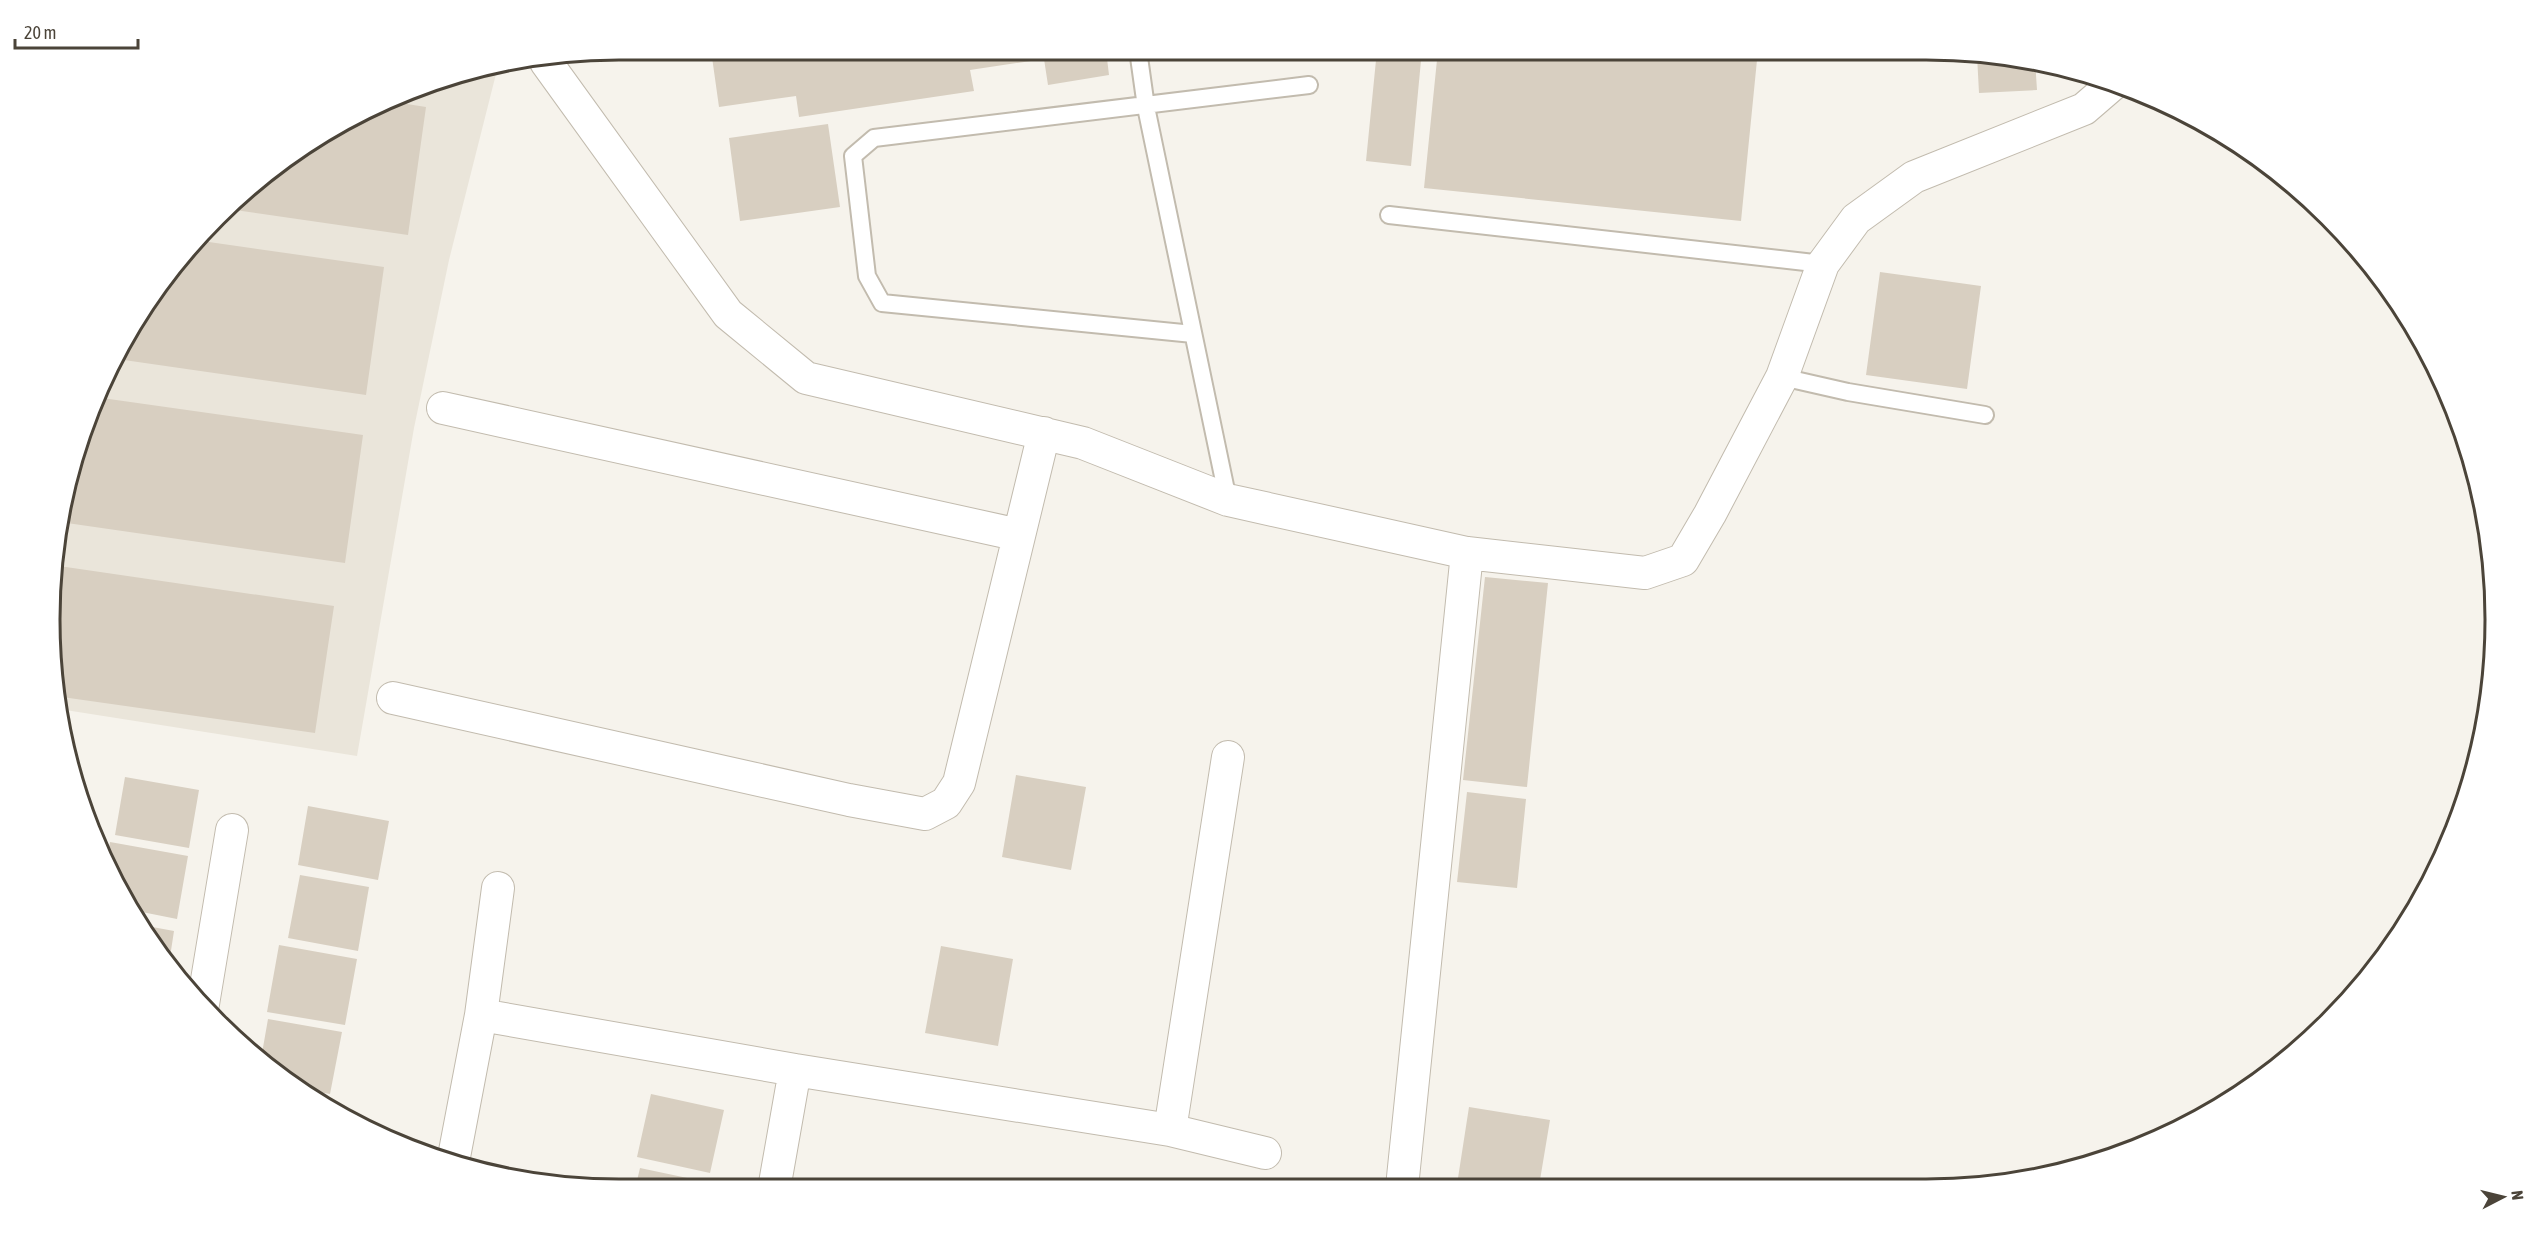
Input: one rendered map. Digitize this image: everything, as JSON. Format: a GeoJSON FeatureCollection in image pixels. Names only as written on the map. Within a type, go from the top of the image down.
{"type":"FeatureCollection","features":[{"type":"Feature","properties":{"kind":"street"},"geometry":{"type":"LineString","coordinates":[[548,65],[728,314],[806,378],[1083,443],[1228,500],[1467,553],[1645,573],[1683,560],[1782,377],[1823,264],[1856,219],[1914,177],[2084,109],[2106,90]]}},
{"type":"Feature","properties":{"kind":"street"},"geometry":{"type":"LineString","coordinates":[[443,408],[1019,535]]}},
{"type":"Feature","properties":{"kind":"street"},"geometry":{"type":"LineString","coordinates":[[393,698],[849,800],[925,814],[946,803],[959,783],[1044,433]]}},
{"type":"Feature","properties":{"kind":"street"},"geometry":{"type":"LineString","coordinates":[[1403,1179],[1467,553]]}},
{"type":"Feature","properties":{"kind":"street"},"geometry":{"type":"LineString","coordinates":[[1170,1130],[1228,757]]}},
{"type":"Feature","properties":{"kind":"street"},"geometry":{"type":"LineString","coordinates":[[205,994],[231,830]]}},
{"type":"Feature","properties":{"kind":"street"},"geometry":{"type":"LineString","coordinates":[[455,1154],[481,1015],[498,888]]}},
{"type":"Feature","properties":{"kind":"street"},"geometry":{"type":"LineString","coordinates":[[481,1015],[795,1070],[1170,1130],[1265,1153]]}},
{"type":"Feature","properties":{"kind":"street"},"geometry":{"type":"LineString","coordinates":[[776,1179],[795,1070]]}},
{"type":"Feature","properties":{"kind":"lane"},"geometry":{"type":"LineString","coordinates":[[1139,60],[1146,107],[1228,500]]}},
{"type":"Feature","properties":{"kind":"lane"},"geometry":{"type":"LineString","coordinates":[[1193,334],[882,303],[867,276],[853,156],[874,138],[1146,107],[1309,85]]}},
{"type":"Feature","properties":{"kind":"lane"},"geometry":{"type":"LineString","coordinates":[[1389,215],[1823,264]]}},
{"type":"Feature","properties":{"kind":"lane"},"geometry":{"type":"LineString","coordinates":[[1782,377],[1848,392],[1985,415]]}},
{"type":"Feature","properties":{"kind":"shaded area"},"geometry":{"type":"Polygon","coordinates":[[[496,74],[449,260],[414,428],[357,756],[68,710],[61,656],[60,620],[61,583],[71,510],[79,475],[103,405],[135,340],[176,279],[224,224],[279,176],[340,135],[405,103],[440,90],[496,74]]]}},
{"type":"Feature","properties":{"kind":"building"},"geometry":{"type":"Polygon","coordinates":[[[712,60],[1037,60],[970,70],[974,91],[799,117],[796,96],[719,107],[712,60]]]}},
{"type":"Feature","properties":{"kind":"building"},"geometry":{"type":"Polygon","coordinates":[[[1044,60],[1107,60],[1109,75],[1048,85],[1044,60]]]}},
{"type":"Feature","properties":{"kind":"building"},"geometry":{"type":"Polygon","coordinates":[[[1376,60],[1421,60],[1411,166],[1366,161],[1376,60]]]}},
{"type":"Feature","properties":{"kind":"building"},"geometry":{"type":"Polygon","coordinates":[[[1437,60],[1757,60],[1741,221],[1424,188],[1437,60]]]}},
{"type":"Feature","properties":{"kind":"building"},"geometry":{"type":"Polygon","coordinates":[[[1977,63],[2036,71],[2037,90],[1979,93],[1977,63]]]}},
{"type":"Feature","properties":{"kind":"building"},"geometry":{"type":"Polygon","coordinates":[[[404,104],[426,107],[408,235],[239,211],[309,154],[340,135],[404,104]]]}},
{"type":"Feature","properties":{"kind":"building"},"geometry":{"type":"Polygon","coordinates":[[[828,124],[840,207],[740,221],[729,138],[828,124]]]}},
{"type":"Feature","properties":{"kind":"building"},"geometry":{"type":"Polygon","coordinates":[[[208,242],[384,267],[366,395],[124,360],[154,309],[208,242]]]}},
{"type":"Feature","properties":{"kind":"building"},"geometry":{"type":"Polygon","coordinates":[[[1880,272],[1981,286],[1967,389],[1866,375],[1880,272]]]}},
{"type":"Feature","properties":{"kind":"building"},"geometry":{"type":"Polygon","coordinates":[[[106,399],[363,435],[345,563],[69,523],[79,475],[106,399]]]}},
{"type":"Feature","properties":{"kind":"building"},"geometry":{"type":"Polygon","coordinates":[[[63,567],[334,606],[315,733],[66,698],[60,620],[63,567]]]}},
{"type":"Feature","properties":{"kind":"building"},"geometry":{"type":"Polygon","coordinates":[[[1485,577],[1548,583],[1527,787],[1463,780],[1485,577]]]}},
{"type":"Feature","properties":{"kind":"building"},"geometry":{"type":"Polygon","coordinates":[[[1016,775],[1086,787],[1071,870],[1002,857],[1016,775]]]}},
{"type":"Feature","properties":{"kind":"building"},"geometry":{"type":"Polygon","coordinates":[[[125,777],[199,790],[189,848],[115,835],[125,777]]]}},
{"type":"Feature","properties":{"kind":"building"},"geometry":{"type":"Polygon","coordinates":[[[1467,792],[1526,799],[1517,888],[1457,882],[1467,792]]]}},
{"type":"Feature","properties":{"kind":"building"},"geometry":{"type":"Polygon","coordinates":[[[308,806],[389,821],[378,880],[298,865],[308,806]]]}},
{"type":"Feature","properties":{"kind":"building"},"geometry":{"type":"Polygon","coordinates":[[[110,842],[188,856],[177,919],[143,912],[109,847],[110,842]]]}},
{"type":"Feature","properties":{"kind":"building"},"geometry":{"type":"Polygon","coordinates":[[[300,875],[369,887],[358,951],[288,938],[300,875]]]}},
{"type":"Feature","properties":{"kind":"building"},"geometry":{"type":"Polygon","coordinates":[[[152,927],[174,931],[171,953],[152,927]]]}},
{"type":"Feature","properties":{"kind":"building"},"geometry":{"type":"Polygon","coordinates":[[[279,945],[357,959],[345,1025],[267,1012],[279,945]]]}},
{"type":"Feature","properties":{"kind":"building"},"geometry":{"type":"Polygon","coordinates":[[[941,946],[1013,959],[998,1046],[925,1033],[941,946]]]}},
{"type":"Feature","properties":{"kind":"building"},"geometry":{"type":"Polygon","coordinates":[[[268,1019],[342,1032],[330,1094],[321,1092],[309,1085],[263,1050],[268,1019]]]}},
{"type":"Feature","properties":{"kind":"building"},"geometry":{"type":"Polygon","coordinates":[[[651,1094],[724,1110],[710,1173],[637,1157],[651,1094]]]}},
{"type":"Feature","properties":{"kind":"building"},"geometry":{"type":"Polygon","coordinates":[[[1469,1107],[1550,1120],[1540,1179],[1458,1178],[1469,1107]]]}},
{"type":"Feature","properties":{"kind":"building"},"geometry":{"type":"Polygon","coordinates":[[[640,1168],[692,1179],[637,1179],[640,1168]]]}}]}
